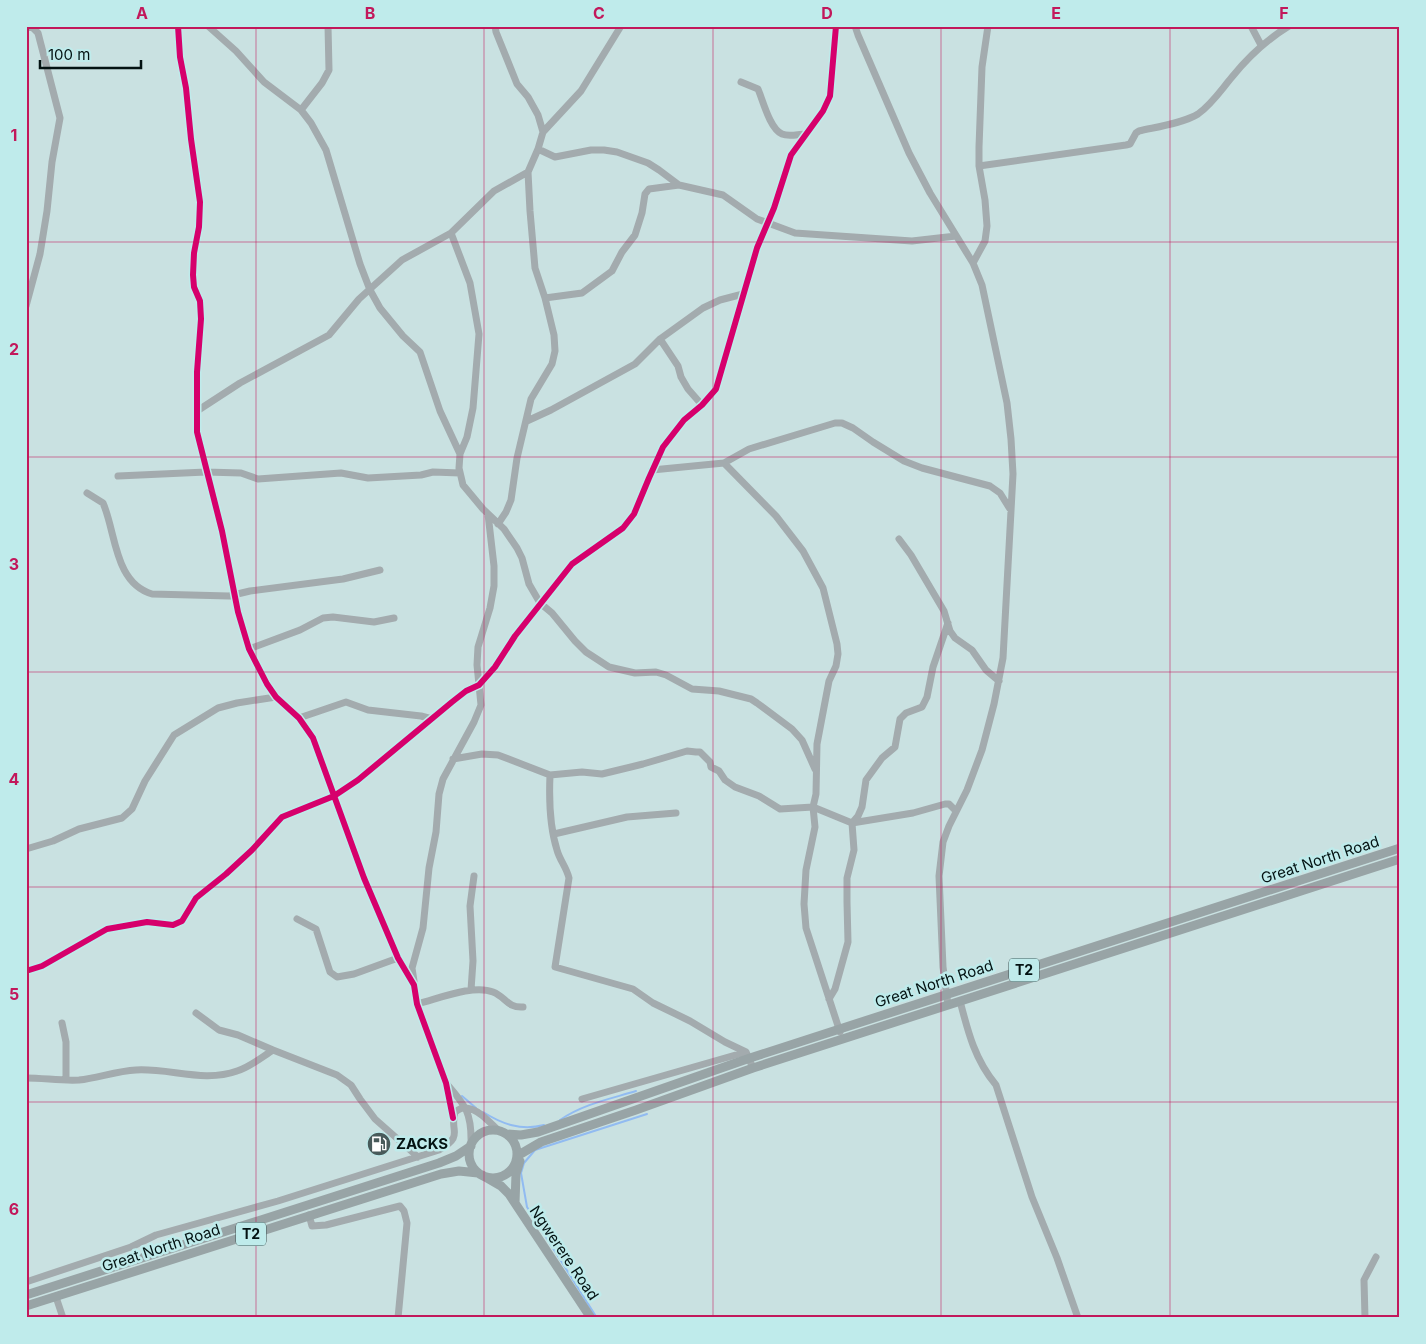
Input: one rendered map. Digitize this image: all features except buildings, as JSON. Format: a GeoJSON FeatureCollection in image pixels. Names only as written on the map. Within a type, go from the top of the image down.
{"type":"FeatureCollection","features":[{"type":"Feature","properties":{"kind":"main road","name":"Great North Road"},"geometry":{"type":"LineString","coordinates":[[502,1133],[521,1135],[538,1132],[747,1056],[839,1029],[1400,848]]}},
{"type":"Feature","properties":{"kind":"main road","name":"Great North Road"},"geometry":{"type":"LineString","coordinates":[[516,1157],[528,1148],[541,1142],[753,1068],[1400,860]]}},
{"type":"Feature","properties":{"kind":"main road"},"geometry":{"type":"LineString","coordinates":[[515,1203],[516,1157],[514,1143],[502,1133],[489,1131],[480,1134],[469,1150],[470,1160],[480,1174],[494,1177],[505,1174],[511,1169],[516,1157]]}},
{"type":"Feature","properties":{"kind":"main road","name":"Great North Road"},"geometry":{"type":"LineString","coordinates":[[26,1295],[438,1163],[456,1156],[471,1145]]}},
{"type":"Feature","properties":{"kind":"main road"},"geometry":{"type":"LineString","coordinates":[[516,1174],[520,1161],[528,1148]]}},
{"type":"Feature","properties":{"kind":"main road","name":"Great North Road"},"geometry":{"type":"LineString","coordinates":[[26,1306],[450,1172],[480,1174]]}},
{"type":"Feature","properties":{"kind":"main road","name":"Ngwerere Road"},"geometry":{"type":"LineString","coordinates":[[480,1174],[501,1186],[515,1203],[591,1318]]}},
{"type":"Feature","properties":{"kind":"street"},"geometry":{"type":"LineString","coordinates":[[178,26],[180,57],[186,88],[200,202],[193,275],[194,287],[200,301],[201,319],[198,347],[197,432],[222,531],[235,594],[249,649],[267,684],[276,696],[299,718],[313,738],[364,878],[398,958],[414,985]]}},
{"type":"Feature","properties":{"kind":"street"},"geometry":{"type":"LineString","coordinates":[[208,26],[236,51],[264,82],[301,110],[311,123],[326,150],[360,264],[370,290],[380,308],[403,336],[420,352],[440,411],[460,454]]}},
{"type":"Feature","properties":{"kind":"street"},"geometry":{"type":"LineString","coordinates":[[301,110],[322,83],[329,70],[328,26]]}},
{"type":"Feature","properties":{"kind":"street"},"geometry":{"type":"LineString","coordinates":[[498,524],[511,500],[517,458],[531,399],[552,364],[555,351],[554,336],[545,298],[535,268],[528,172],[543,132],[582,91],[621,26]]}},
{"type":"Feature","properties":{"kind":"street"},"geometry":{"type":"LineString","coordinates":[[26,971],[51,961],[107,929],[146,922],[173,925],[182,921],[196,898],[252,850],[282,817],[334,796],[358,780],[466,691],[479,684],[495,667],[514,636],[572,564],[623,528],[634,514],[663,446],[716,389],[743,294],[791,155],[823,111],[830,96],[836,26]]}},
{"type":"Feature","properties":{"kind":"street"},"geometry":{"type":"LineString","coordinates":[[855,26],[910,154],[930,193],[972,262],[982,285],[1007,403],[1013,474],[1003,658],[982,750],[943,842],[938,876],[943,967],[948,1005]]}},
{"type":"Feature","properties":{"kind":"street"},"geometry":{"type":"LineString","coordinates":[[972,262],[986,241],[985,200],[979,166],[982,67],[988,26]]}},
{"type":"Feature","properties":{"kind":"street"},"geometry":{"type":"LineString","coordinates":[[1251,26],[1261,45]]}},
{"type":"Feature","properties":{"kind":"street"},"geometry":{"type":"LineString","coordinates":[[979,166],[1130,144],[1139,131],[1184,120],[1198,114],[1216,98],[1261,45],[1289,26]]}},
{"type":"Feature","properties":{"kind":"street"},"geometry":{"type":"LineString","coordinates":[[26,28],[32,27],[38,33],[60,118],[40,254],[26,306]]}},
{"type":"Feature","properties":{"kind":"street"},"geometry":{"type":"LineString","coordinates":[[494,28],[517,84],[528,97],[538,115],[543,132]]}},
{"type":"Feature","properties":{"kind":"street"},"geometry":{"type":"LineString","coordinates":[[741,82],[758,89],[764,107],[776,129],[782,134],[806,134]]}},
{"type":"Feature","properties":{"kind":"street"},"geometry":{"type":"LineString","coordinates":[[538,149],[555,157],[591,150],[617,152],[660,170],[679,185]]}},
{"type":"Feature","properties":{"kind":"street"},"geometry":{"type":"LineString","coordinates":[[197,411],[240,383],[329,335],[359,299],[402,260],[452,234],[494,191],[528,172]]}},
{"type":"Feature","properties":{"kind":"street"},"geometry":{"type":"LineString","coordinates":[[545,298],[582,293],[612,271],[622,252],[635,235],[642,213],[644,194],[650,189],[679,185],[723,195],[757,219],[795,233],[912,241],[956,236]]}},
{"type":"Feature","properties":{"kind":"street"},"geometry":{"type":"LineString","coordinates":[[452,234],[470,283],[479,334],[473,408],[467,437],[460,454],[460,473],[464,485],[488,514],[504,529],[517,548],[522,558],[529,584],[540,603],[552,613],[575,642],[586,652],[609,667],[635,672],[656,672],[666,675],[692,689],[719,691],[751,699],[792,730],[802,740],[815,769]]}},
{"type":"Feature","properties":{"kind":"street"},"geometry":{"type":"LineString","coordinates":[[526,421],[551,410],[635,364],[660,339],[704,308],[720,300],[743,294]]}},
{"type":"Feature","properties":{"kind":"street"},"geometry":{"type":"LineString","coordinates":[[660,339],[678,366],[681,377],[688,389],[702,405]]}},
{"type":"Feature","properties":{"kind":"street"},"geometry":{"type":"LineString","coordinates":[[652,470],[724,463],[772,441],[842,422],[904,461],[922,468],[990,486],[1000,493],[1010,509]]}},
{"type":"Feature","properties":{"kind":"street"},"geometry":{"type":"LineString","coordinates":[[724,463],[776,516],[797,542],[823,588],[838,654],[836,666],[829,681],[817,744],[816,794],[813,807],[815,827],[807,861],[804,904],[806,928],[842,1039]]}},
{"type":"Feature","properties":{"kind":"street"},"geometry":{"type":"LineString","coordinates":[[118,476],[206,472],[241,473],[258,479],[341,473],[368,478],[421,475],[433,472],[460,473]]}},
{"type":"Feature","properties":{"kind":"street"},"geometry":{"type":"LineString","coordinates":[[87,493],[103,502],[120,562],[126,572],[142,591],[152,594],[229,596],[343,579],[380,570]]}},
{"type":"Feature","properties":{"kind":"street"},"geometry":{"type":"LineString","coordinates":[[26,1282],[131,1247],[156,1235],[287,1198],[418,1157],[439,1150],[452,1141],[456,1129],[446,1082],[417,1004],[412,968],[423,928],[429,868],[436,832],[439,794],[444,779],[481,705],[477,664],[478,647],[490,608],[494,586],[488,514]]}},
{"type":"Feature","properties":{"kind":"street"},"geometry":{"type":"LineString","coordinates":[[899,539],[911,555],[944,612],[950,631],[955,638],[972,650],[986,670],[999,681]]}},
{"type":"Feature","properties":{"kind":"street"},"geometry":{"type":"LineString","coordinates":[[249,649],[300,630],[323,618],[334,617],[374,622],[394,618]]}},
{"type":"Feature","properties":{"kind":"street"},"geometry":{"type":"LineString","coordinates":[[829,999],[836,989],[848,942],[846,902],[847,878],[854,850],[852,823],[862,807],[866,780],[882,758],[894,747],[900,719],[906,713],[922,707],[927,697],[933,667],[948,623]]}},
{"type":"Feature","properties":{"kind":"street"},"geometry":{"type":"LineString","coordinates":[[26,849],[53,841],[79,829],[122,818],[132,809],[145,781],[174,735],[218,708],[276,696]]}},
{"type":"Feature","properties":{"kind":"street"},"geometry":{"type":"LineString","coordinates":[[299,718],[346,702],[368,710],[432,719]]}},
{"type":"Feature","properties":{"kind":"street"},"geometry":{"type":"LineString","coordinates":[[454,759],[482,754],[498,755],[550,775],[582,772],[602,774],[687,751],[700,752],[710,762],[711,767],[719,771],[735,787],[759,796],[780,809],[813,807],[852,823],[914,814],[944,804],[949,804],[956,811]]}},
{"type":"Feature","properties":{"kind":"street"},"geometry":{"type":"LineString","coordinates":[[550,775],[549,796],[555,843],[569,878],[555,967],[633,989],[653,1003],[690,1021],[747,1056],[753,1068]]}},
{"type":"Feature","properties":{"kind":"street"},"geometry":{"type":"LineString","coordinates":[[554,834],[627,817],[676,813]]}},
{"type":"Feature","properties":{"kind":"street"},"geometry":{"type":"LineString","coordinates":[[471,990],[473,961],[470,906],[474,876]]}},
{"type":"Feature","properties":{"kind":"street"},"geometry":{"type":"LineString","coordinates":[[297,919],[316,929],[330,972],[337,976],[354,974],[398,958]]}},
{"type":"Feature","properties":{"kind":"street"},"geometry":{"type":"LineString","coordinates":[[417,1004],[471,990],[493,992],[512,1007],[523,1007]]}},
{"type":"Feature","properties":{"kind":"street"},"geometry":{"type":"LineString","coordinates":[[960,1001],[967,1029],[977,1056],[996,1085],[1032,1197],[1057,1258],[1078,1318]]}},
{"type":"Feature","properties":{"kind":"street"},"geometry":{"type":"LineString","coordinates":[[196,1013],[219,1030],[238,1035],[337,1075],[351,1085],[375,1119],[418,1157]]}},
{"type":"Feature","properties":{"kind":"street"},"geometry":{"type":"LineString","coordinates":[[62,1023],[66,1042],[66,1080]]}},
{"type":"Feature","properties":{"kind":"street"},"geometry":{"type":"LineString","coordinates":[[26,1078],[81,1080],[136,1070],[160,1069],[204,1076],[223,1074],[245,1068],[273,1050]]}},
{"type":"Feature","properties":{"kind":"street"},"geometry":{"type":"LineString","coordinates":[[582,1099],[747,1056]]}},
{"type":"Feature","properties":{"kind":"street"},"geometry":{"type":"LineString","coordinates":[[446,1082],[466,1108],[472,1127],[471,1145]]}},
{"type":"Feature","properties":{"kind":"street"},"geometry":{"type":"LineString","coordinates":[[453,1118],[455,1112],[466,1108],[476,1111],[502,1133]]}},
{"type":"Feature","properties":{"kind":"street"},"geometry":{"type":"LineString","coordinates":[[309,1215],[312,1226],[326,1225],[400,1206],[404,1211],[407,1223],[398,1318]]}},
{"type":"Feature","properties":{"kind":"street"},"geometry":{"type":"LineString","coordinates":[[1365,1318],[1364,1280],[1376,1257]]}},
{"type":"Feature","properties":{"kind":"street"},"geometry":{"type":"LineString","coordinates":[[56,1297],[63,1318]]}},
{"type":"Feature","properties":{"kind":"waterway"},"geometry":{"type":"LineString","coordinates":[[560,1120],[587,1106],[636,1091]]}},
{"type":"Feature","properties":{"kind":"waterway"},"geometry":{"type":"LineString","coordinates":[[462,1096],[476,1108]]}},
{"type":"Feature","properties":{"kind":"waterway"},"geometry":{"type":"LineString","coordinates":[[483,1112],[497,1120],[520,1127],[544,1125]]}},
{"type":"Feature","properties":{"kind":"waterway"},"geometry":{"type":"LineString","coordinates":[[597,1318],[527,1207],[521,1173],[524,1163],[535,1150],[647,1114]]}},
{"type":"Feature","properties":{"kind":"cycle path"},"geometry":{"type":"LineString","coordinates":[[178,26],[180,57],[186,88],[200,202],[193,275],[194,287],[200,301],[201,319],[197,372],[197,432],[222,531],[238,612],[249,649],[267,684],[276,697],[299,718],[313,738],[364,878],[398,958],[414,985],[417,1004],[446,1083],[453,1118]]}},
{"type":"Feature","properties":{"kind":"cycle path"},"geometry":{"type":"LineString","coordinates":[[26,971],[42,966],[107,929],[147,922],[173,925],[182,921],[196,898],[252,850],[282,817],[334,796],[358,780],[466,691],[479,685],[495,667],[515,636],[572,564],[623,528],[634,514],[663,447],[684,420],[702,405],[716,389],[757,248],[774,208],[791,155],[823,111],[830,96],[836,26]]}},
{"type":"Feature","properties":{"kind":"place","name":"ZACKS"},"geometry":{"type":"Point","coordinates":[379,1144]}}]}
